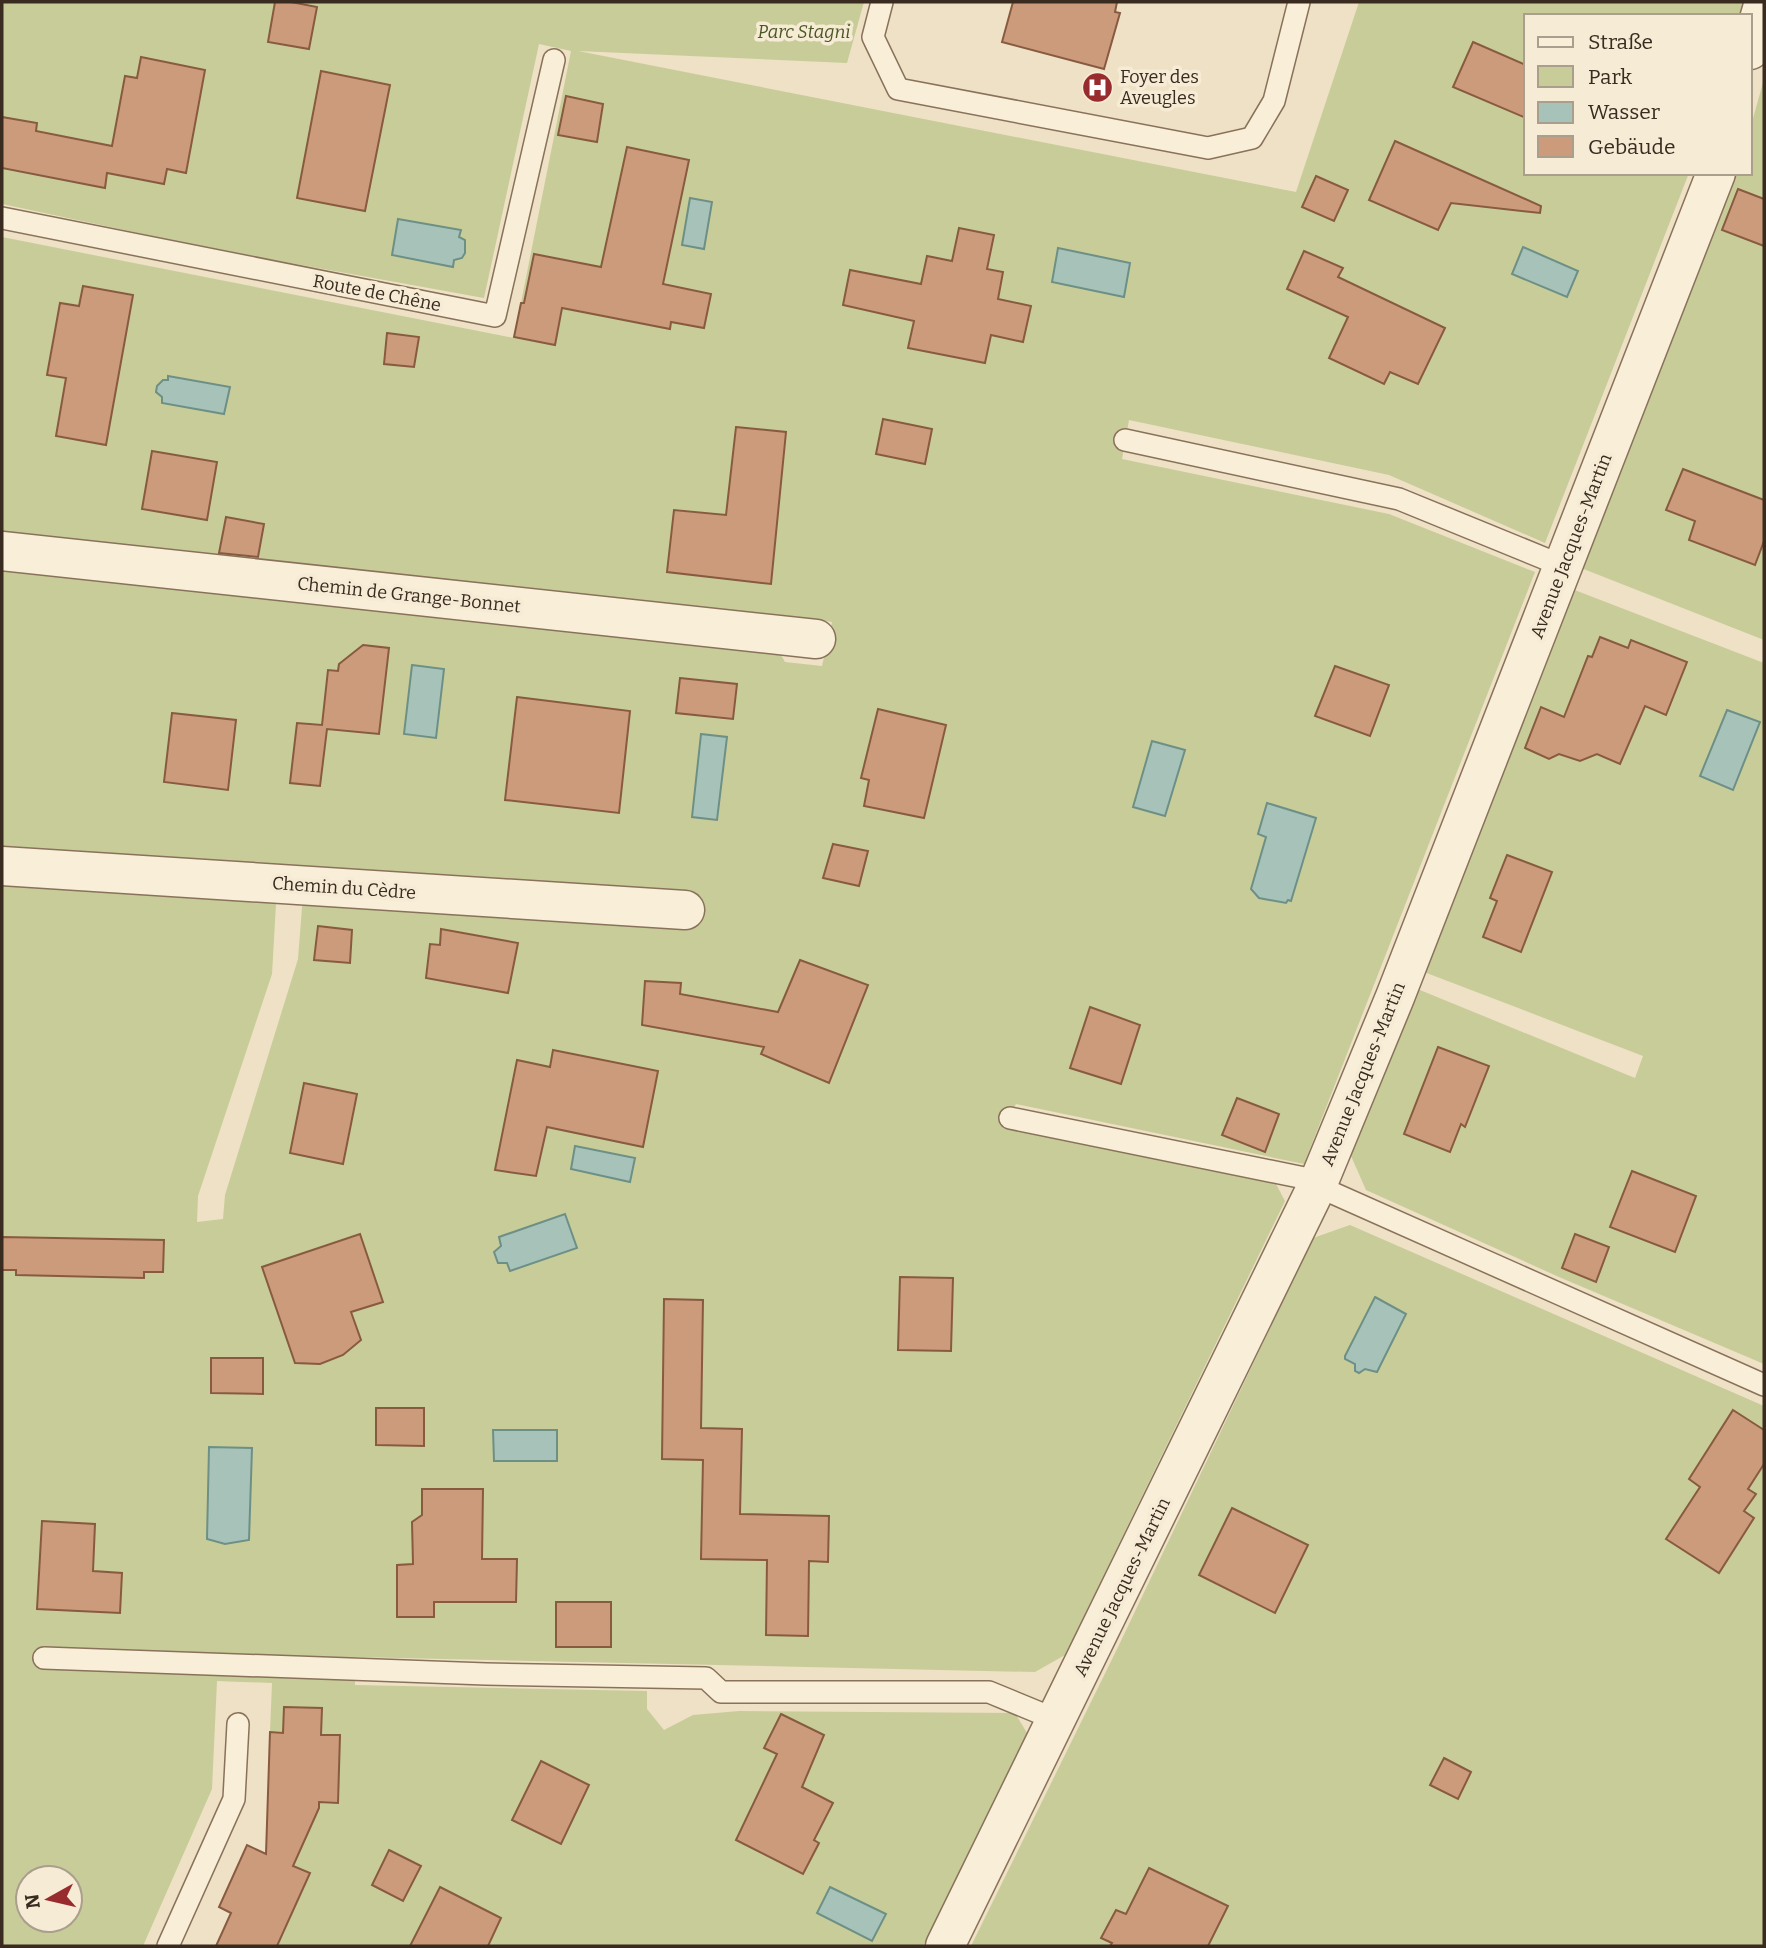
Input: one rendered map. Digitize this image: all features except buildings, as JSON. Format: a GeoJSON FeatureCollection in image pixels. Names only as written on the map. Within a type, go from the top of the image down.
{"type":"FeatureCollection","features":[{"type":"Feature","properties":{"kind":"street"},"geometry":{"type":"LineString","coordinates":[[1752,43],[1764,2]]}},
{"type":"Feature","properties":{"kind":"street","name":"Avenue Jacques-Martin"},"geometry":{"type":"LineString","coordinates":[[946,1946],[1318,1183],[1395,997],[1715,175]]}},
{"type":"Feature","properties":{"kind":"street","name":"Chemin de Grange-Bonnet"},"geometry":{"type":"LineString","coordinates":[[2,551],[816,639]]}},
{"type":"Feature","properties":{"kind":"street","name":"Chemin du Cèdre"},"geometry":{"type":"LineString","coordinates":[[2,866],[685,910]]}},
{"type":"Feature","properties":{"kind":"lane"},"geometry":{"type":"LineString","coordinates":[[882,2],[873,37],[898,89],[1208,148],[1252,138],[1274,101],[1298,2]]}},
{"type":"Feature","properties":{"kind":"lane","name":"Route de Chêne"},"geometry":{"type":"LineString","coordinates":[[2,218],[495,316],[554,60]]}},
{"type":"Feature","properties":{"kind":"lane"},"geometry":{"type":"LineString","coordinates":[[1125,440],[1399,499],[1563,566]]}},
{"type":"Feature","properties":{"kind":"lane"},"geometry":{"type":"LineString","coordinates":[[1010,1118],[1318,1183],[1764,1385]]}},
{"type":"Feature","properties":{"kind":"lane"},"geometry":{"type":"LineString","coordinates":[[44,1658],[486,1674],[706,1678],[721,1692],[989,1692],[1057,1720]]}},
{"type":"Feature","properties":{"kind":"lane"},"geometry":{"type":"LineString","coordinates":[[168,1946],[234,1800],[238,1724]]}},
{"type":"Feature","properties":{"kind":"green space","name":"Parc Stagni"},"geometry":{"type":"Polygon","coordinates":[[[2,2],[864,2],[847,63],[578,51],[1296,192],[1359,2],[1743,2],[1740,14],[1524,14],[1524,175],[1688,175],[1545,543],[1389,475],[1129,420],[1122,459],[1389,514],[1535,572],[1304,1164],[1016,1104],[1003,1128],[1275,1182],[1285,1201],[1065,1655],[1035,1672],[355,1657],[355,1685],[647,1691],[647,1709],[664,1730],[693,1715],[739,1711],[1015,1713],[1027,1733],[923,1946],[257,1946],[265,1928],[283,1935],[310,1873],[293,1866],[319,1808],[319,1802],[338,1802],[339,1769],[270,1732],[272,1683],[217,1681],[212,1789],[143,1946],[2,1946],[2,875],[254,891],[276,904],[272,974],[198,1196],[197,1222],[223,1219],[225,1195],[298,959],[303,895],[2,856],[2,567],[780,653],[785,662],[822,666],[832,622],[791,616],[783,621],[2,535],[2,237],[514,338],[571,51],[539,44],[484,298],[218,250],[2,204],[2,2]]]}},
{"type":"Feature","properties":{"kind":"green space"},"geometry":{"type":"Polygon","coordinates":[[[1764,79],[1764,640],[1581,568],[1732,175],[1752,175],[1752,122],[1764,79]]]}},
{"type":"Feature","properties":{"kind":"green space"},"geometry":{"type":"Polygon","coordinates":[[[1572,589],[1764,663],[1764,1364],[1559,1277],[1366,1190],[1351,1156],[1415,988],[1635,1078],[1643,1056],[1424,972],[1572,589]]]}},
{"type":"Feature","properties":{"kind":"green space"},"geometry":{"type":"Polygon","coordinates":[[[1350,1225],[1764,1406],[1764,1946],[971,1946],[1119,1645],[1313,1238],[1350,1225]]]}},
{"type":"Feature","properties":{"kind":"water"},"geometry":{"type":"Polygon","coordinates":[[[690,198],[712,202],[704,249],[682,245],[690,198]]]}},
{"type":"Feature","properties":{"kind":"water"},"geometry":{"type":"Polygon","coordinates":[[[398,219],[461,230],[459,237],[465,240],[465,253],[462,258],[454,260],[453,267],[392,255],[398,219]]]}},
{"type":"Feature","properties":{"kind":"water"},"geometry":{"type":"Polygon","coordinates":[[[1523,247],[1578,271],[1567,297],[1512,274],[1523,247]]]}},
{"type":"Feature","properties":{"kind":"water"},"geometry":{"type":"Polygon","coordinates":[[[1058,248],[1130,263],[1124,297],[1052,282],[1058,248]]]}},
{"type":"Feature","properties":{"kind":"water"},"geometry":{"type":"Polygon","coordinates":[[[168,376],[230,387],[224,414],[162,403],[162,397],[156,392],[157,386],[163,380],[168,380],[168,376]]]}},
{"type":"Feature","properties":{"kind":"water"},"geometry":{"type":"Polygon","coordinates":[[[412,665],[444,669],[436,738],[404,734],[412,665]]]}},
{"type":"Feature","properties":{"kind":"water"},"geometry":{"type":"Polygon","coordinates":[[[1727,710],[1760,722],[1733,790],[1700,776],[1727,710]]]}},
{"type":"Feature","properties":{"kind":"water"},"geometry":{"type":"Polygon","coordinates":[[[701,734],[727,737],[717,820],[692,817],[701,734]]]}},
{"type":"Feature","properties":{"kind":"water"},"geometry":{"type":"Polygon","coordinates":[[[1152,741],[1185,750],[1165,816],[1133,807],[1152,741]]]}},
{"type":"Feature","properties":{"kind":"water"},"geometry":{"type":"Polygon","coordinates":[[[1267,803],[1316,818],[1291,901],[1286,903],[1259,898],[1251,889],[1266,837],[1258,834],[1267,803]]]}},
{"type":"Feature","properties":{"kind":"water"},"geometry":{"type":"Polygon","coordinates":[[[575,1146],[635,1158],[630,1182],[571,1169],[575,1146]]]}},
{"type":"Feature","properties":{"kind":"water"},"geometry":{"type":"Polygon","coordinates":[[[565,1214],[577,1248],[510,1271],[507,1263],[498,1263],[494,1252],[501,1246],[499,1237],[565,1214]]]}},
{"type":"Feature","properties":{"kind":"water"},"geometry":{"type":"Polygon","coordinates":[[[1375,1297],[1406,1314],[1377,1372],[1365,1369],[1359,1373],[1355,1371],[1355,1364],[1345,1359],[1345,1356],[1375,1297]]]}},
{"type":"Feature","properties":{"kind":"water"},"geometry":{"type":"Polygon","coordinates":[[[493,1430],[557,1430],[557,1461],[494,1461],[493,1430]]]}},
{"type":"Feature","properties":{"kind":"water"},"geometry":{"type":"Polygon","coordinates":[[[209,1447],[252,1448],[249,1540],[225,1544],[207,1539],[209,1447]]]}},
{"type":"Feature","properties":{"kind":"water"},"geometry":{"type":"Polygon","coordinates":[[[830,1887],[886,1914],[872,1941],[817,1913],[830,1887]]]}},
{"type":"Feature","properties":{"kind":"place","name":"Foyer des Aveugles"},"geometry":{"type":"Point","coordinates":[1097,87]}}]}
